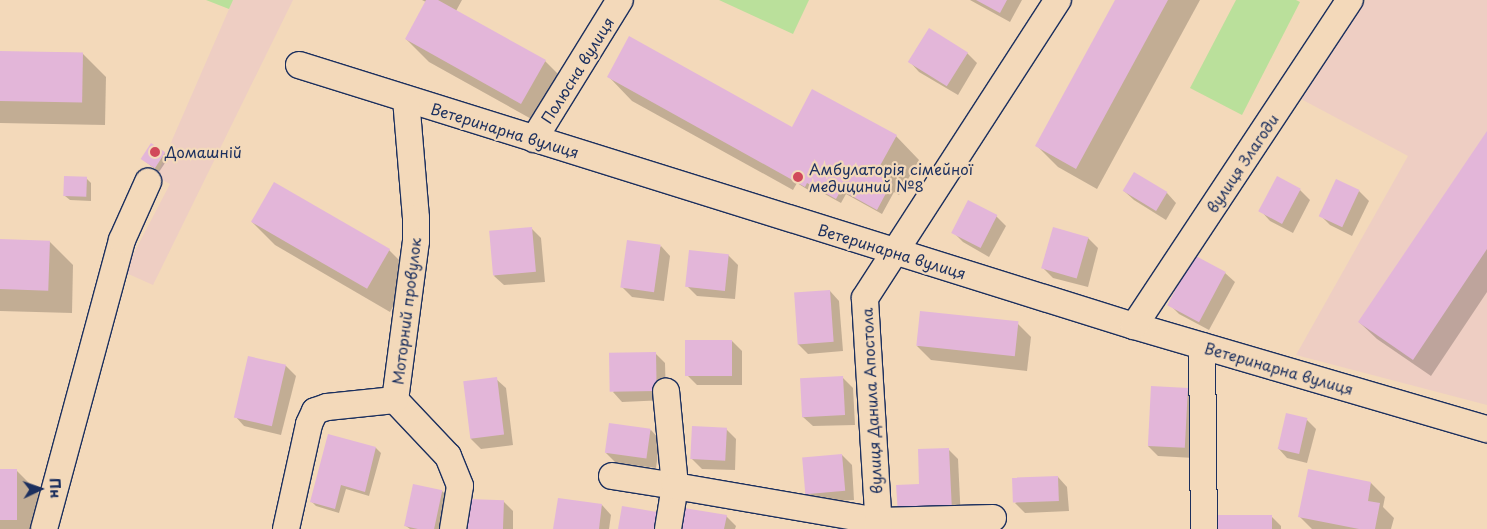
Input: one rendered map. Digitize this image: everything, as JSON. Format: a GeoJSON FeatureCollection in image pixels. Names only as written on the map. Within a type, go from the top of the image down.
{"type":"FeatureCollection","features":[{"type":"Feature","properties":{"kind":"street","name":"Полюсна вулиця"},"geometry":{"type":"LineString","coordinates":[[534,139],[620,0]]}},
{"type":"Feature","properties":{"kind":"street","name":"вулиця Данила Апостола"},"geometry":{"type":"LineString","coordinates":[[878,525],[865,298],[1058,0]]}},
{"type":"Feature","properties":{"kind":"street","name":"вулиця Злагоди"},"geometry":{"type":"LineString","coordinates":[[1134,326],[1350,0]]}},
{"type":"Feature","properties":{"kind":"street","name":"Ветеринарна вулиця"},"geometry":{"type":"LineString","coordinates":[[298,66],[1134,326],[1487,429]]}},
{"type":"Feature","properties":{"kind":"street","name":"Моторний провулок"},"geometry":{"type":"LineString","coordinates":[[406,99],[416,225],[395,400],[448,456],[460,486],[453,529]]}},
{"type":"Feature","properties":{"kind":"street"},"geometry":{"type":"LineString","coordinates":[[44,529],[122,240],[148,182]]}},
{"type":"Feature","properties":{"kind":"street"},"geometry":{"type":"LineString","coordinates":[[1202,346],[1204,529]]}},
{"type":"Feature","properties":{"kind":"street"},"geometry":{"type":"LineString","coordinates":[[666,391],[675,486],[668,529]]}},
{"type":"Feature","properties":{"kind":"street"},"geometry":{"type":"LineString","coordinates":[[286,529],[310,424],[315,412],[327,407],[395,400]]}},
{"type":"Feature","properties":{"kind":"street"},"geometry":{"type":"LineString","coordinates":[[612,476],[675,486],[878,525],[993,518]]}},
{"type":"Feature","properties":{"kind":"shaded area"},"geometry":{"type":"Polygon","coordinates":[[[233,0],[293,0],[153,285],[124,272],[170,184],[156,177],[233,0]]]}},
{"type":"Feature","properties":{"kind":"shaded area"},"geometry":{"type":"Polygon","coordinates":[[[1366,0],[1487,0],[1487,405],[1296,355],[1408,156],[1301,99],[1366,0]]]}},
{"type":"Feature","properties":{"kind":"green space"},"geometry":{"type":"Polygon","coordinates":[[[206,0],[233,0],[229,9],[206,0]]]}},
{"type":"Feature","properties":{"kind":"green space"},"geometry":{"type":"Polygon","coordinates":[[[719,0],[809,0],[793,34],[719,0]]]}},
{"type":"Feature","properties":{"kind":"green space"},"geometry":{"type":"Polygon","coordinates":[[[1236,0],[1296,0],[1300,2],[1242,115],[1190,88],[1236,0]]]}},
{"type":"Feature","properties":{"kind":"building"},"geometry":{"type":"Polygon","coordinates":[[[426,0],[438,0],[546,60],[521,104],[405,39],[426,0]]]}},
{"type":"Feature","properties":{"kind":"building"},"geometry":{"type":"Polygon","coordinates":[[[976,0],[1007,0],[1000,13],[976,0]]]}},
{"type":"Feature","properties":{"kind":"building"},"geometry":{"type":"Polygon","coordinates":[[[1115,0],[1168,0],[1076,169],[1035,146],[1115,0]]]}},
{"type":"Feature","properties":{"kind":"building"},"geometry":{"type":"Polygon","coordinates":[[[929,28],[968,52],[947,86],[908,62],[929,28]]]}},
{"type":"Feature","properties":{"kind":"building"},"geometry":{"type":"Polygon","coordinates":[[[629,36],[792,127],[812,89],[897,135],[876,173],[892,182],[877,210],[841,190],[836,199],[807,183],[805,187],[607,77],[629,36]]]}},
{"type":"Feature","properties":{"kind":"building"},"geometry":{"type":"Polygon","coordinates":[[[0,51],[83,52],[82,102],[0,101],[0,51]]]}},
{"type":"Feature","properties":{"kind":"building"},"geometry":{"type":"Polygon","coordinates":[[[1487,131],[1487,249],[1413,360],[1358,322],[1487,131]]]}},
{"type":"Feature","properties":{"kind":"building"},"geometry":{"type":"Polygon","coordinates":[[[151,143],[165,152],[155,168],[141,159],[151,143]]]}},
{"type":"Feature","properties":{"kind":"building"},"geometry":{"type":"Polygon","coordinates":[[[1134,172],[1167,192],[1156,211],[1123,191],[1134,172]]]}},
{"type":"Feature","properties":{"kind":"building"},"geometry":{"type":"Polygon","coordinates":[[[64,176],[87,177],[86,197],[63,196],[64,176]]]}},
{"type":"Feature","properties":{"kind":"building"},"geometry":{"type":"Polygon","coordinates":[[[1277,176],[1301,189],[1282,224],[1258,211],[1277,176]]]}},
{"type":"Feature","properties":{"kind":"building"},"geometry":{"type":"Polygon","coordinates":[[[1336,179],[1360,190],[1342,227],[1319,216],[1336,179]]]}},
{"type":"Feature","properties":{"kind":"building"},"geometry":{"type":"Polygon","coordinates":[[[274,182],[390,249],[367,289],[251,222],[274,182]]]}},
{"type":"Feature","properties":{"kind":"building"},"geometry":{"type":"Polygon","coordinates":[[[968,200],[997,215],[981,248],[951,233],[968,200]]]}},
{"type":"Feature","properties":{"kind":"building"},"geometry":{"type":"Polygon","coordinates":[[[532,227],[536,272],[493,276],[489,231],[532,227]]]}},
{"type":"Feature","properties":{"kind":"building"},"geometry":{"type":"Polygon","coordinates":[[[1053,227],[1089,237],[1077,279],[1041,268],[1053,227]]]}},
{"type":"Feature","properties":{"kind":"building"},"geometry":{"type":"Polygon","coordinates":[[[0,239],[50,241],[48,291],[0,289],[0,239]]]}},
{"type":"Feature","properties":{"kind":"building"},"geometry":{"type":"Polygon","coordinates":[[[627,240],[661,245],[654,292],[620,288],[627,240]]]}},
{"type":"Feature","properties":{"kind":"building"},"geometry":{"type":"Polygon","coordinates":[[[689,250],[729,254],[725,291],[685,287],[689,250]]]}},
{"type":"Feature","properties":{"kind":"building"},"geometry":{"type":"Polygon","coordinates":[[[1194,255],[1226,272],[1199,322],[1167,305],[1194,255]]]}},
{"type":"Feature","properties":{"kind":"building"},"geometry":{"type":"Polygon","coordinates":[[[830,290],[834,342],[798,344],[794,293],[830,290]]]}},
{"type":"Feature","properties":{"kind":"building"},"geometry":{"type":"Polygon","coordinates":[[[920,311],[1018,321],[1015,356],[916,346],[920,311]]]}},
{"type":"Feature","properties":{"kind":"building"},"geometry":{"type":"Polygon","coordinates":[[[685,340],[732,340],[732,376],[685,376],[685,340]]]}},
{"type":"Feature","properties":{"kind":"building"},"geometry":{"type":"Polygon","coordinates":[[[656,352],[657,391],[610,392],[609,353],[656,352]]]}},
{"type":"Feature","properties":{"kind":"building"},"geometry":{"type":"Polygon","coordinates":[[[248,356],[286,365],[272,426],[234,417],[248,356]]]}},
{"type":"Feature","properties":{"kind":"building"},"geometry":{"type":"Polygon","coordinates":[[[843,376],[845,415],[802,417],[800,378],[843,376]]]}},
{"type":"Feature","properties":{"kind":"building"},"geometry":{"type":"Polygon","coordinates":[[[497,377],[504,435],[470,439],[463,381],[497,377]]]}},
{"type":"Feature","properties":{"kind":"building"},"geometry":{"type":"Polygon","coordinates":[[[1151,386],[1188,388],[1185,448],[1148,446],[1151,386]]]}},
{"type":"Feature","properties":{"kind":"building"},"geometry":{"type":"Polygon","coordinates":[[[1286,413],[1307,418],[1299,454],[1278,449],[1286,413]]]}},
{"type":"Feature","properties":{"kind":"building"},"geometry":{"type":"Polygon","coordinates":[[[609,423],[651,429],[646,459],[605,453],[609,423]]]}},
{"type":"Feature","properties":{"kind":"building"},"geometry":{"type":"Polygon","coordinates":[[[692,426],[727,428],[725,461],[690,459],[692,426]]]}},
{"type":"Feature","properties":{"kind":"building"},"geometry":{"type":"Polygon","coordinates":[[[328,434],[376,447],[365,492],[341,485],[335,509],[310,502],[328,434]]]}},
{"type":"Feature","properties":{"kind":"building"},"geometry":{"type":"Polygon","coordinates":[[[949,448],[952,511],[898,513],[896,485],[919,484],[918,449],[949,448]]]}},
{"type":"Feature","properties":{"kind":"building"},"geometry":{"type":"Polygon","coordinates":[[[842,454],[845,491],[805,494],[802,457],[842,454]]]}},
{"type":"Feature","properties":{"kind":"building"},"geometry":{"type":"Polygon","coordinates":[[[0,469],[17,469],[17,520],[0,520],[0,469]]]}},
{"type":"Feature","properties":{"kind":"building"},"geometry":{"type":"Polygon","coordinates":[[[1308,469],[1371,482],[1368,501],[1380,503],[1375,529],[1359,529],[1298,517],[1308,469]]]}},
{"type":"Feature","properties":{"kind":"building"},"geometry":{"type":"Polygon","coordinates":[[[1058,476],[1059,501],[1013,503],[1012,478],[1058,476]]]}},
{"type":"Feature","properties":{"kind":"building"},"geometry":{"type":"Polygon","coordinates":[[[413,484],[442,490],[434,529],[418,529],[404,526],[413,484]]]}},
{"type":"Feature","properties":{"kind":"building"},"geometry":{"type":"Polygon","coordinates":[[[558,498],[602,504],[599,529],[553,529],[558,498]]]}},
{"type":"Feature","properties":{"kind":"building"},"geometry":{"type":"Polygon","coordinates":[[[467,499],[504,500],[503,529],[466,529],[467,499]]]}},
{"type":"Feature","properties":{"kind":"building"},"geometry":{"type":"Polygon","coordinates":[[[622,506],[657,512],[655,529],[618,529],[622,506]]]}},
{"type":"Feature","properties":{"kind":"building"},"geometry":{"type":"Polygon","coordinates":[[[684,508],[727,515],[724,529],[681,529],[684,508]]]}},
{"type":"Feature","properties":{"kind":"building"},"geometry":{"type":"Polygon","coordinates":[[[1215,515],[1272,515],[1272,529],[1215,529],[1215,515]]]}},
{"type":"Feature","properties":{"kind":"place","name":"Домашній"},"geometry":{"type":"Point","coordinates":[155,152]}},
{"type":"Feature","properties":{"kind":"place","name":"Амбулаторія сімейної медициний №8"},"geometry":{"type":"Point","coordinates":[798,177]}}]}
